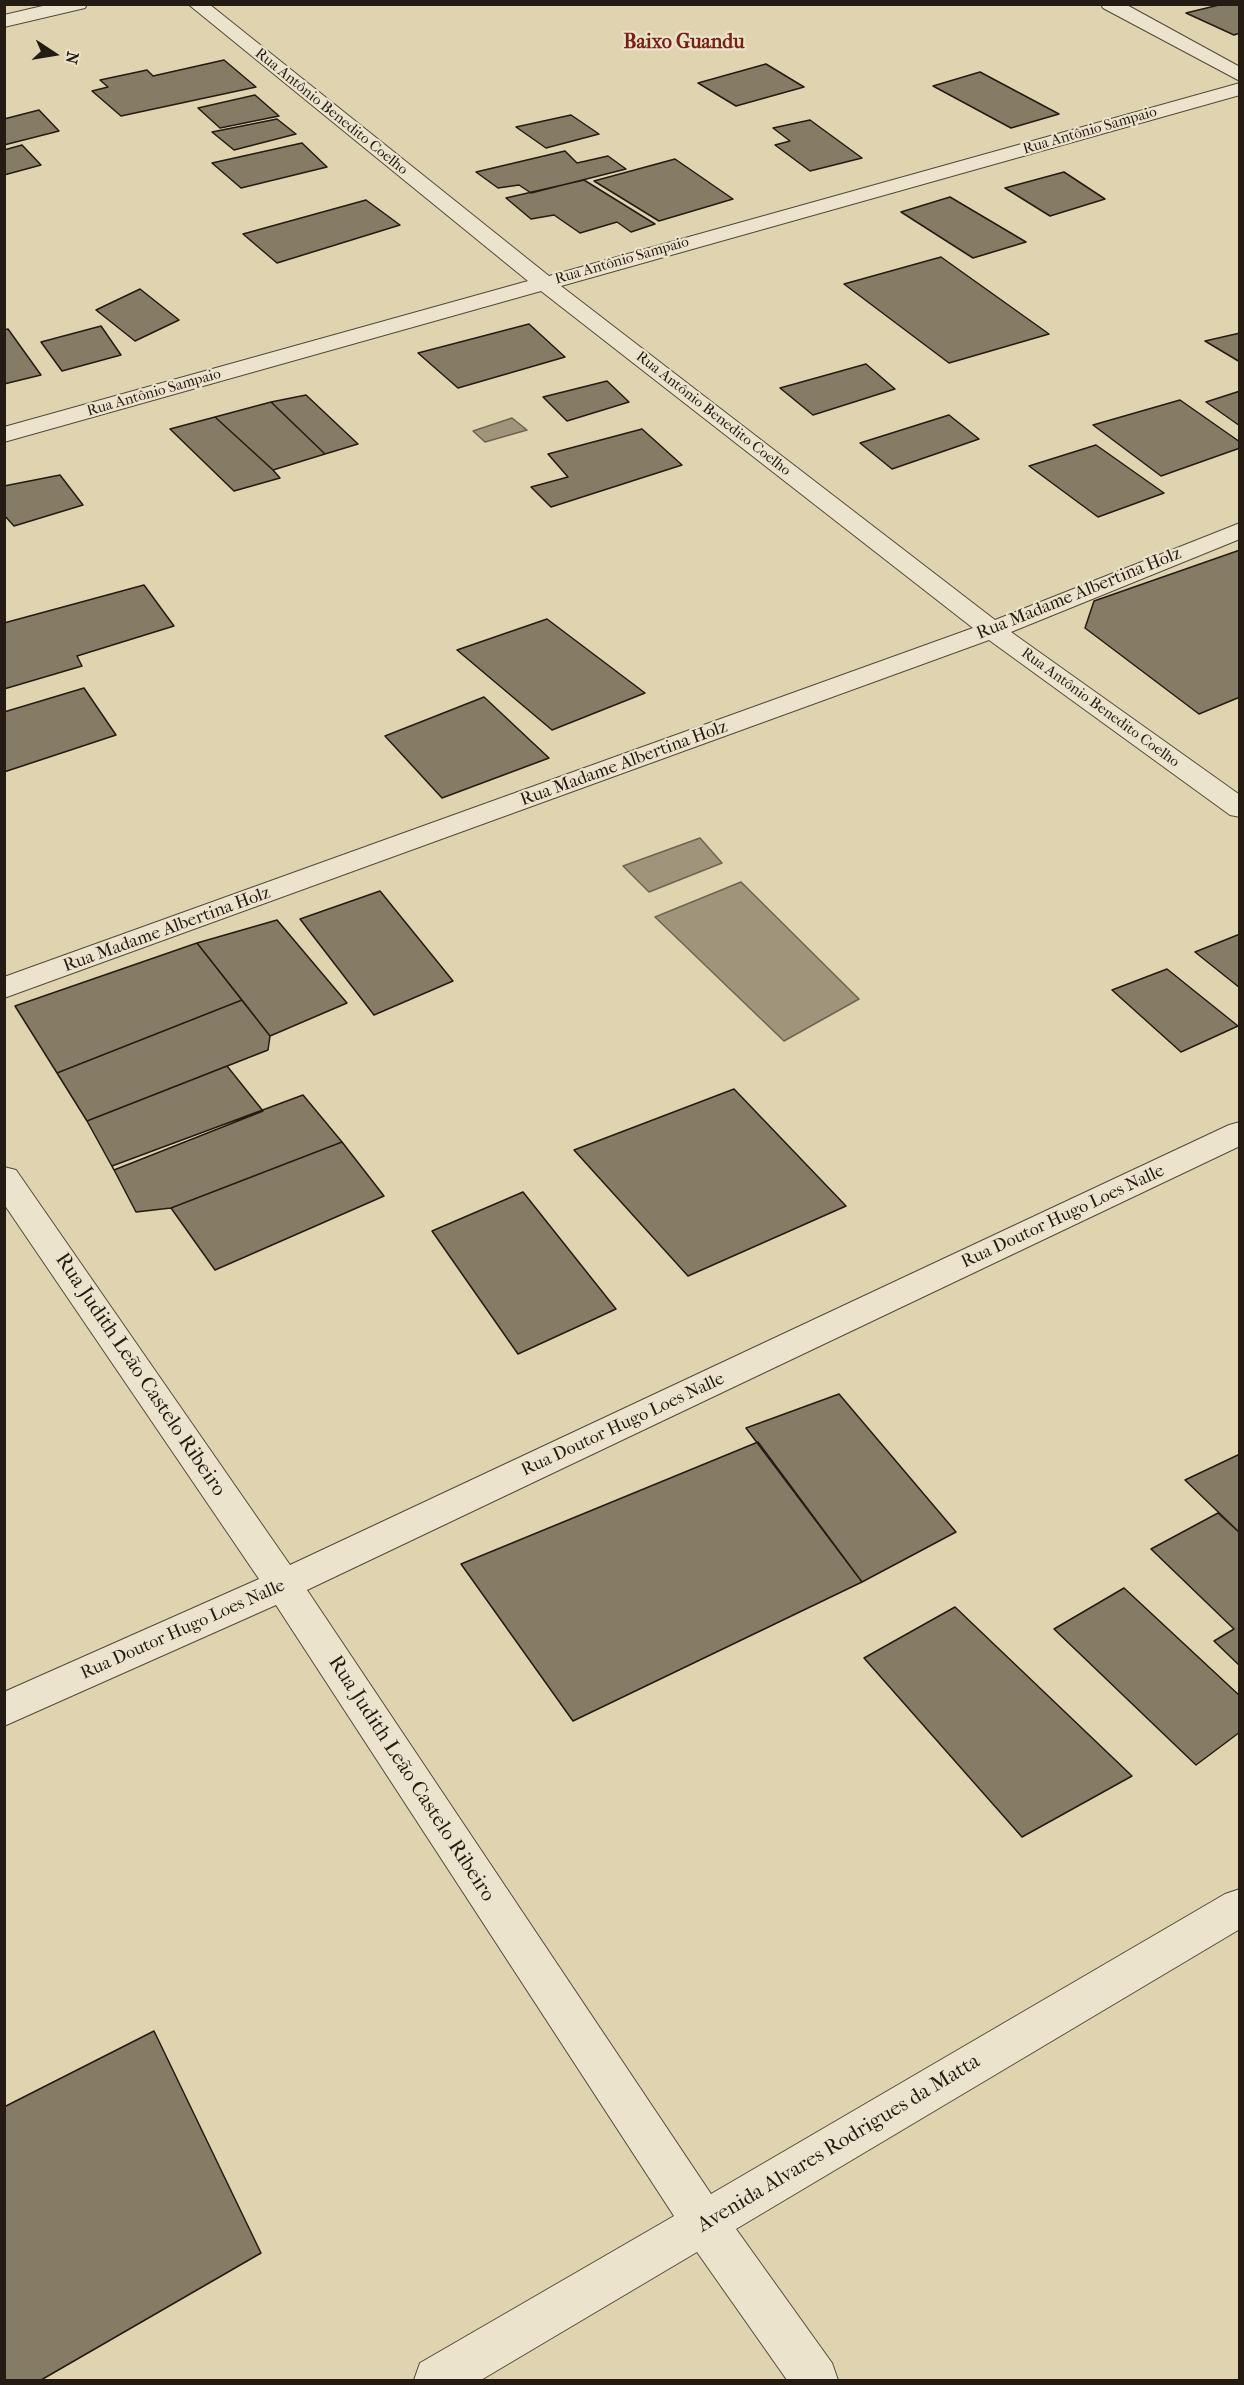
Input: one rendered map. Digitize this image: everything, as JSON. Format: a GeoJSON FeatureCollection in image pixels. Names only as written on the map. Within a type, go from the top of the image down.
{"type":"FeatureCollection","features":[{"type":"Feature","properties":{"kind":"street"},"geometry":{"type":"LineString","coordinates":[[4,21],[78,4]]}},
{"type":"Feature","properties":{"kind":"street","name":"Rua Antônio Benedito Coelho"},"geometry":{"type":"LineString","coordinates":[[197,4],[544,283],[992,630],[1239,809]]}},
{"type":"Feature","properties":{"kind":"street"},"geometry":{"type":"LineString","coordinates":[[1110,4],[1239,75]]}},
{"type":"Feature","properties":{"kind":"street","name":"Rua Antônio Sampaio"},"geometry":{"type":"LineString","coordinates":[[4,435],[1239,89]]}},
{"type":"Feature","properties":{"kind":"street","name":"Rua Madame Albertina Holz"},"geometry":{"type":"LineString","coordinates":[[4,988],[992,630],[1239,530]]}},
{"type":"Feature","properties":{"kind":"street","name":"Rua Doutor Hugo Loes Nalle"},"geometry":{"type":"LineString","coordinates":[[4,1710],[284,1585],[1239,1133]]}},
{"type":"Feature","properties":{"kind":"street","name":"Rua Judith Leão Castelo Ribeiro"},"geometry":{"type":"LineString","coordinates":[[4,1178],[284,1585],[705,2224],[815,2380]]}},
{"type":"Feature","properties":{"kind":"street","name":"Avenida Alvares Rodrigues da Matta"},"geometry":{"type":"LineString","coordinates":[[437,2380],[1239,1907]]}},
{"type":"Feature","properties":{"kind":"shaded area"},"geometry":{"type":"Polygon","coordinates":[[[512,418],[527,430],[485,442],[473,431],[512,418]]]}},
{"type":"Feature","properties":{"kind":"shaded area"},"geometry":{"type":"Polygon","coordinates":[[[700,838],[722,863],[649,892],[623,866],[700,838]]]}},
{"type":"Feature","properties":{"kind":"shaded area"},"geometry":{"type":"Polygon","coordinates":[[[741,882],[859,999],[784,1041],[655,917],[741,882]]]}},
{"type":"Feature","properties":{"kind":"building"},"geometry":{"type":"Polygon","coordinates":[[[1223,4],[1240,4],[1240,33],[1234,35],[1186,13],[1223,4]]]}},
{"type":"Feature","properties":{"kind":"building"},"geometry":{"type":"Polygon","coordinates":[[[224,60],[256,87],[121,116],[92,91],[108,87],[100,80],[147,70],[153,76],[224,60]]]}},
{"type":"Feature","properties":{"kind":"building"},"geometry":{"type":"Polygon","coordinates":[[[766,64],[804,87],[736,106],[698,83],[766,64]]]}},
{"type":"Feature","properties":{"kind":"building"},"geometry":{"type":"Polygon","coordinates":[[[980,72],[1059,114],[1011,128],[933,86],[980,72]]]}},
{"type":"Feature","properties":{"kind":"building"},"geometry":{"type":"Polygon","coordinates":[[[255,95],[279,116],[220,128],[198,108],[255,95]]]}},
{"type":"Feature","properties":{"kind":"building"},"geometry":{"type":"Polygon","coordinates":[[[39,110],[59,131],[4,145],[4,119],[39,110]]]}},
{"type":"Feature","properties":{"kind":"building"},"geometry":{"type":"Polygon","coordinates":[[[571,115],[599,134],[546,148],[516,127],[571,115]]]}},
{"type":"Feature","properties":{"kind":"building"},"geometry":{"type":"Polygon","coordinates":[[[277,119],[296,134],[234,150],[212,132],[277,119]]]}},
{"type":"Feature","properties":{"kind":"building"},"geometry":{"type":"Polygon","coordinates":[[[810,120],[862,158],[810,171],[775,145],[790,141],[773,128],[810,120]]]}},
{"type":"Feature","properties":{"kind":"building"},"geometry":{"type":"Polygon","coordinates":[[[302,143],[327,167],[241,188],[212,163],[302,143]]]}},
{"type":"Feature","properties":{"kind":"building"},"geometry":{"type":"Polygon","coordinates":[[[22,145],[41,165],[4,175],[4,150],[22,145]]]}},
{"type":"Feature","properties":{"kind":"building"},"geometry":{"type":"Polygon","coordinates":[[[565,151],[577,163],[608,156],[626,169],[531,193],[519,185],[498,188],[476,172],[565,151]]]}},
{"type":"Feature","properties":{"kind":"building"},"geometry":{"type":"Polygon","coordinates":[[[675,159],[733,199],[659,221],[594,181],[675,159]]]}},
{"type":"Feature","properties":{"kind":"building"},"geometry":{"type":"Polygon","coordinates":[[[1064,172],[1105,199],[1050,216],[1005,188],[1064,172]]]}},
{"type":"Feature","properties":{"kind":"building"},"geometry":{"type":"Polygon","coordinates":[[[584,180],[655,224],[631,232],[617,222],[580,233],[554,215],[531,219],[506,198],[584,180]]]}},
{"type":"Feature","properties":{"kind":"building"},"geometry":{"type":"Polygon","coordinates":[[[950,197],[1026,242],[973,258],[901,212],[950,197]]]}},
{"type":"Feature","properties":{"kind":"building"},"geometry":{"type":"Polygon","coordinates":[[[366,200],[400,225],[277,263],[243,234],[366,200]]]}},
{"type":"Feature","properties":{"kind":"building"},"geometry":{"type":"Polygon","coordinates":[[[941,257],[1049,334],[949,363],[844,284],[941,257]]]}},
{"type":"Feature","properties":{"kind":"building"},"geometry":{"type":"Polygon","coordinates":[[[140,289],[179,320],[135,341],[96,310],[140,289]]]}},
{"type":"Feature","properties":{"kind":"building"},"geometry":{"type":"Polygon","coordinates":[[[529,324],[565,357],[458,388],[418,353],[529,324]]]}},
{"type":"Feature","properties":{"kind":"building"},"geometry":{"type":"Polygon","coordinates":[[[101,326],[121,355],[62,371],[41,342],[101,326]]]}},
{"type":"Feature","properties":{"kind":"building"},"geometry":{"type":"Polygon","coordinates":[[[8,329],[41,375],[4,384],[4,330],[8,329]]]}},
{"type":"Feature","properties":{"kind":"building"},"geometry":{"type":"Polygon","coordinates":[[[1240,333],[1240,362],[1205,341],[1240,333]]]}},
{"type":"Feature","properties":{"kind":"building"},"geometry":{"type":"Polygon","coordinates":[[[866,364],[895,389],[813,415],[780,388],[866,364]]]}},
{"type":"Feature","properties":{"kind":"building"},"geometry":{"type":"Polygon","coordinates":[[[607,381],[629,402],[567,421],[543,397],[607,381]]]}},
{"type":"Feature","properties":{"kind":"building"},"geometry":{"type":"Polygon","coordinates":[[[1240,391],[1240,426],[1206,402],[1240,391]]]}},
{"type":"Feature","properties":{"kind":"building"},"geometry":{"type":"Polygon","coordinates":[[[306,395],[358,444],[325,454],[271,402],[306,395]]]}},
{"type":"Feature","properties":{"kind":"building"},"geometry":{"type":"Polygon","coordinates":[[[1180,400],[1240,442],[1240,448],[1161,476],[1093,425],[1180,400]]]}},
{"type":"Feature","properties":{"kind":"building"},"geometry":{"type":"Polygon","coordinates":[[[271,402],[325,454],[273,470],[215,417],[271,402]]]}},
{"type":"Feature","properties":{"kind":"building"},"geometry":{"type":"Polygon","coordinates":[[[949,415],[979,439],[892,469],[860,443],[949,415]]]}},
{"type":"Feature","properties":{"kind":"building"},"geometry":{"type":"Polygon","coordinates":[[[215,417],[280,478],[234,491],[170,429],[215,417]]]}},
{"type":"Feature","properties":{"kind":"building"},"geometry":{"type":"Polygon","coordinates":[[[642,429],[682,465],[551,507],[531,487],[568,477],[548,454],[642,429]]]}},
{"type":"Feature","properties":{"kind":"building"},"geometry":{"type":"Polygon","coordinates":[[[1096,445],[1164,493],[1098,517],[1029,466],[1096,445]]]}},
{"type":"Feature","properties":{"kind":"building"},"geometry":{"type":"Polygon","coordinates":[[[60,475],[83,505],[14,526],[4,515],[4,486],[60,475]]]}},
{"type":"Feature","properties":{"kind":"building"},"geometry":{"type":"Polygon","coordinates":[[[1240,550],[1240,697],[1199,714],[1085,628],[1094,601],[1240,550]]]}},
{"type":"Feature","properties":{"kind":"building"},"geometry":{"type":"Polygon","coordinates":[[[144,585],[174,626],[77,656],[82,666],[4,689],[4,623],[144,585]]]}},
{"type":"Feature","properties":{"kind":"building"},"geometry":{"type":"Polygon","coordinates":[[[547,619],[645,693],[552,730],[457,650],[547,619]]]}},
{"type":"Feature","properties":{"kind":"building"},"geometry":{"type":"Polygon","coordinates":[[[84,688],[116,735],[4,772],[4,712],[84,688]]]}},
{"type":"Feature","properties":{"kind":"building"},"geometry":{"type":"Polygon","coordinates":[[[484,697],[549,758],[442,798],[385,736],[484,697]]]}},
{"type":"Feature","properties":{"kind":"building"},"geometry":{"type":"Polygon","coordinates":[[[380,891],[453,981],[374,1015],[300,919],[380,891]]]}},
{"type":"Feature","properties":{"kind":"building"},"geometry":{"type":"Polygon","coordinates":[[[277,920],[347,1003],[270,1036],[197,943],[277,920]]]}},
{"type":"Feature","properties":{"kind":"building"},"geometry":{"type":"Polygon","coordinates":[[[1240,934],[1240,988],[1195,952],[1240,934]]]}},
{"type":"Feature","properties":{"kind":"building"},"geometry":{"type":"Polygon","coordinates":[[[197,943],[242,1000],[57,1073],[15,1006],[197,943]]]}},
{"type":"Feature","properties":{"kind":"building"},"geometry":{"type":"Polygon","coordinates":[[[1167,969],[1238,1026],[1181,1052],[1112,990],[1167,969]]]}},
{"type":"Feature","properties":{"kind":"building"},"geometry":{"type":"Polygon","coordinates":[[[242,1000],[270,1036],[268,1050],[87,1121],[57,1073],[242,1000]]]}},
{"type":"Feature","properties":{"kind":"building"},"geometry":{"type":"Polygon","coordinates":[[[227,1066],[263,1111],[114,1170],[87,1121],[227,1066]]]}},
{"type":"Feature","properties":{"kind":"building"},"geometry":{"type":"Polygon","coordinates":[[[734,1089],[846,1206],[688,1276],[574,1150],[734,1089]]]}},
{"type":"Feature","properties":{"kind":"building"},"geometry":{"type":"Polygon","coordinates":[[[303,1095],[342,1142],[171,1208],[136,1212],[112,1166],[303,1095]]]}},
{"type":"Feature","properties":{"kind":"building"},"geometry":{"type":"Polygon","coordinates":[[[342,1142],[384,1196],[215,1270],[171,1208],[342,1142]]]}},
{"type":"Feature","properties":{"kind":"building"},"geometry":{"type":"Polygon","coordinates":[[[523,1192],[616,1309],[518,1354],[432,1231],[523,1192]]]}},
{"type":"Feature","properties":{"kind":"building"},"geometry":{"type":"Polygon","coordinates":[[[839,1394],[956,1532],[862,1582],[746,1428],[839,1394]]]}},
{"type":"Feature","properties":{"kind":"building"},"geometry":{"type":"Polygon","coordinates":[[[758,1442],[862,1582],[573,1721],[461,1564],[758,1442]]]}},
{"type":"Feature","properties":{"kind":"building"},"geometry":{"type":"Polygon","coordinates":[[[1240,1454],[1240,1533],[1185,1480],[1240,1454]]]}},
{"type":"Feature","properties":{"kind":"building"},"geometry":{"type":"Polygon","coordinates":[[[1218,1513],[1240,1533],[1240,1666],[1214,1641],[1234,1629],[1151,1549],[1218,1513]]]}},
{"type":"Feature","properties":{"kind":"building"},"geometry":{"type":"Polygon","coordinates":[[[1124,1588],[1240,1696],[1240,1732],[1196,1765],[1054,1629],[1124,1588]]]}},
{"type":"Feature","properties":{"kind":"building"},"geometry":{"type":"Polygon","coordinates":[[[955,1607],[1132,1776],[1022,1837],[864,1658],[955,1607]]]}},
{"type":"Feature","properties":{"kind":"building"},"geometry":{"type":"Polygon","coordinates":[[[154,2031],[261,2253],[41,2380],[4,2380],[4,2107],[154,2031]]]}},
{"type":"Feature","properties":{"kind":"district","name":"Baixo Guandu"},"geometry":{"type":"Point","coordinates":[684,43]}}]}
